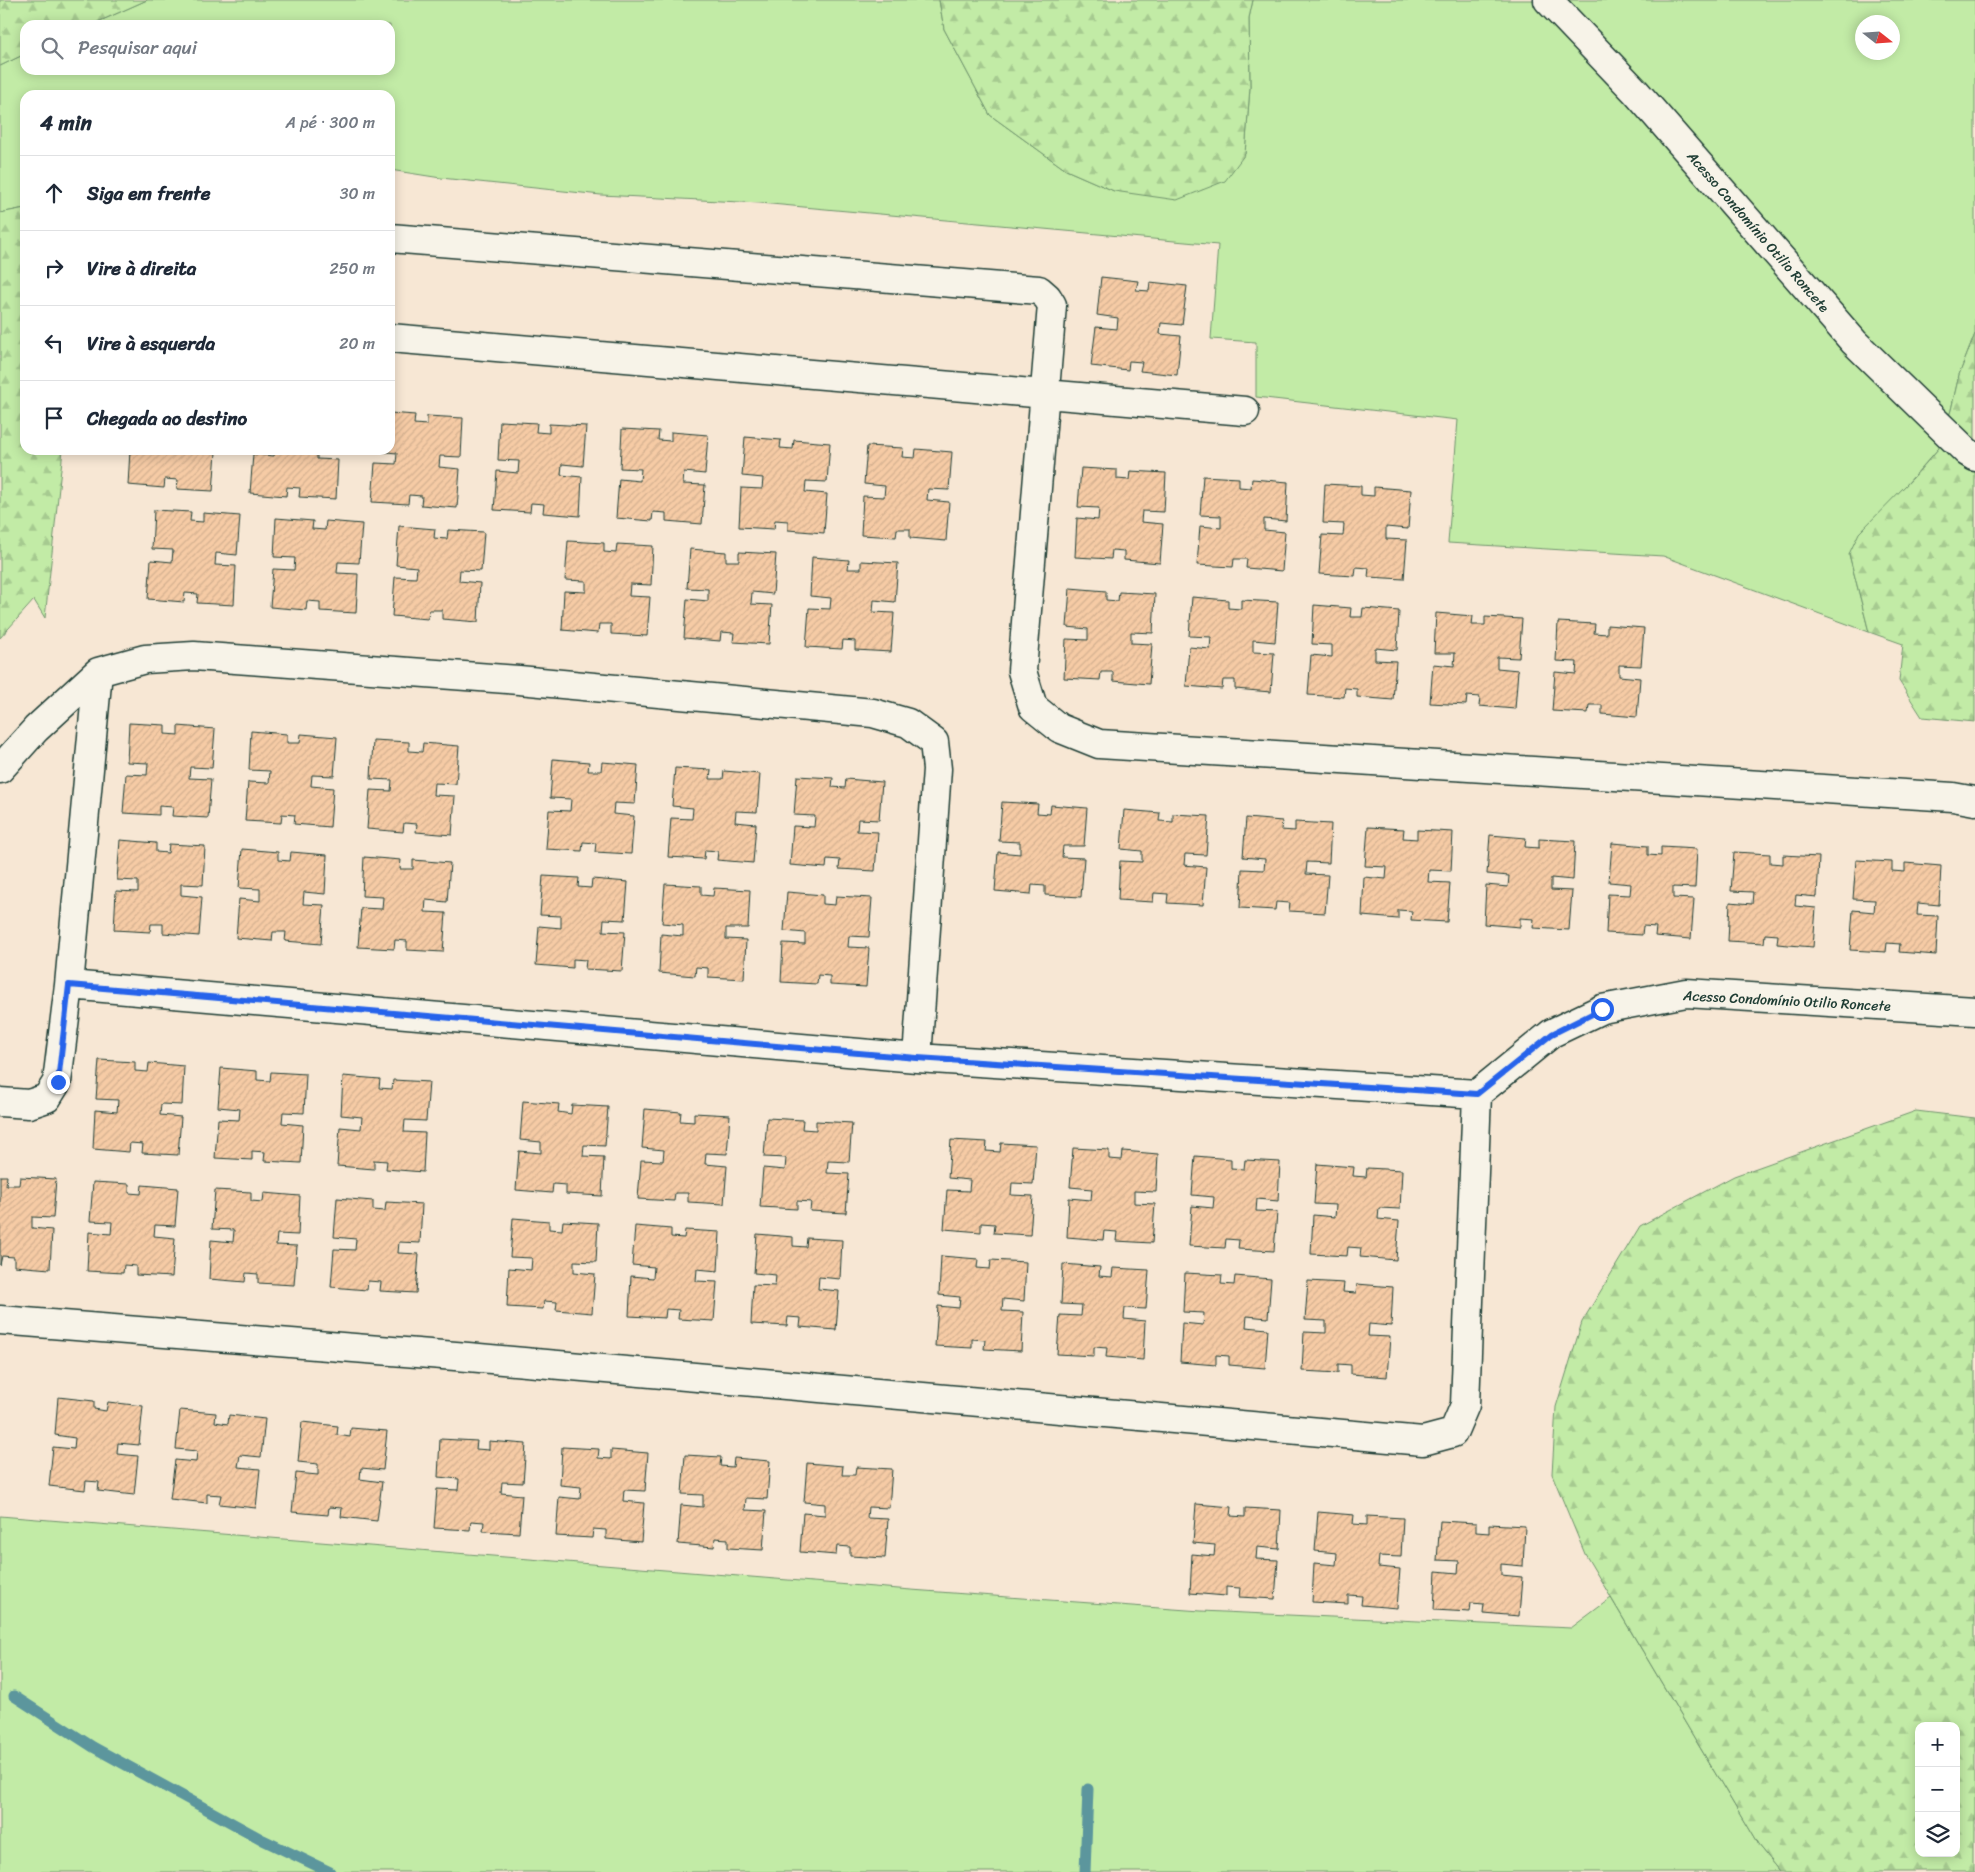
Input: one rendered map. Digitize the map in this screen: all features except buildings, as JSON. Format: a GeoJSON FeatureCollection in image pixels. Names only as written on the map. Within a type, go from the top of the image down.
{"type":"FeatureCollection","features":[{"type":"Feature","properties":{"kind":"street","name":"Acesso Condomínio Otilio Roncete"},"geometry":{"type":"LineString","coordinates":[[1548,0],[1636,92],[1854,342],[1967,452],[1975,457]]}},
{"type":"Feature","properties":{"kind":"street"},"geometry":{"type":"LineString","coordinates":[[395,238],[1039,290],[1052,305],[1022,671],[1033,707],[1059,728],[1099,744],[1953,797],[1975,801]]}},
{"type":"Feature","properties":{"kind":"street"},"geometry":{"type":"LineString","coordinates":[[395,338],[1245,411]]}},
{"type":"Feature","properties":{"kind":"street"},"geometry":{"type":"LineString","coordinates":[[0,769],[36,728],[98,672],[145,659],[194,656],[518,680],[853,711],[873,713],[908,723],[934,742],[937,769],[917,1058]]}},
{"type":"Feature","properties":{"kind":"street"},"geometry":{"type":"LineString","coordinates":[[0,1102],[29,1104],[47,1098],[58,1082],[69,985],[98,672]]}},
{"type":"Feature","properties":{"kind":"street"},"geometry":{"type":"LineString","coordinates":[[0,1320],[468,1358],[1423,1441],[1453,1433],[1465,1405],[1477,1094],[917,1058],[69,985]]}},
{"type":"Feature","properties":{"kind":"street","name":"Acesso Condomínio Otilio Roncete"},"geometry":{"type":"LineString","coordinates":[[1477,1094],[1552,1034],[1602,1009],[1686,993],[1975,1011]]}},
{"type":"Feature","properties":{"kind":"green space"},"geometry":{"type":"Polygon","coordinates":[[[0,0],[147,0],[102,20],[20,20],[20,56],[0,66],[0,0]]]}},
{"type":"Feature","properties":{"kind":"green space"},"geometry":{"type":"Polygon","coordinates":[[[147,0],[939,0],[944,29],[990,115],[1066,170],[1114,191],[1245,154],[1250,87],[1249,18],[1253,0],[1975,0],[1975,334],[1959,375],[1951,410],[1939,448],[1890,503],[1849,554],[1869,632],[1663,556],[1448,543],[1458,420],[1256,397],[1256,342],[1211,339],[1218,245],[760,203],[601,195],[441,178],[395,171],[395,90],[20,90],[20,209],[0,213],[0,66],[20,56],[20,75],[395,75],[395,20],[102,20],[147,0]]]}},
{"type":"Feature","properties":{"kind":"green space"},"geometry":{"type":"Polygon","coordinates":[[[939,0],[1253,0],[1249,18],[1250,87],[1245,154],[1225,181],[1177,200],[1114,191],[1066,170],[990,115],[944,29],[939,0]]]}},
{"type":"Feature","properties":{"kind":"green space"},"geometry":{"type":"Polygon","coordinates":[[[20,209],[20,455],[62,455],[45,618],[34,600],[0,638],[0,213],[20,209]]]}},
{"type":"Feature","properties":{"kind":"green space"},"geometry":{"type":"Polygon","coordinates":[[[1975,334],[1975,722],[1922,717],[1899,681],[1903,644],[1869,632],[1849,554],[1859,533],[1913,478],[1939,448],[1951,410],[1959,375],[1975,334]]]}},
{"type":"Feature","properties":{"kind":"green space"},"geometry":{"type":"Polygon","coordinates":[[[1916,1111],[1975,1118],[1975,1872],[1780,1872],[1758,1845],[1585,1554],[1552,1474],[1556,1407],[1582,1322],[1640,1226],[1734,1176],[1916,1111]]]}},
{"type":"Feature","properties":{"kind":"green space"},"geometry":{"type":"Polygon","coordinates":[[[0,1516],[911,1590],[1201,1611],[1571,1628],[1611,1598],[1758,1845],[1780,1872],[0,1872],[0,1516]]]}},
{"type":"Feature","properties":{"kind":"waterway"},"geometry":{"type":"LineString","coordinates":[[14,1696],[93,1747],[263,1840],[330,1872]]}},
{"type":"Feature","properties":{"kind":"waterway"},"geometry":{"type":"LineString","coordinates":[[1085,1872],[1088,1789]]}},
{"type":"Feature","properties":{"kind":"route"},"geometry":{"type":"LineString","coordinates":[[58,1082],[69,985],[917,1058],[1477,1094],[1552,1034],[1602,1009]]}}]}
